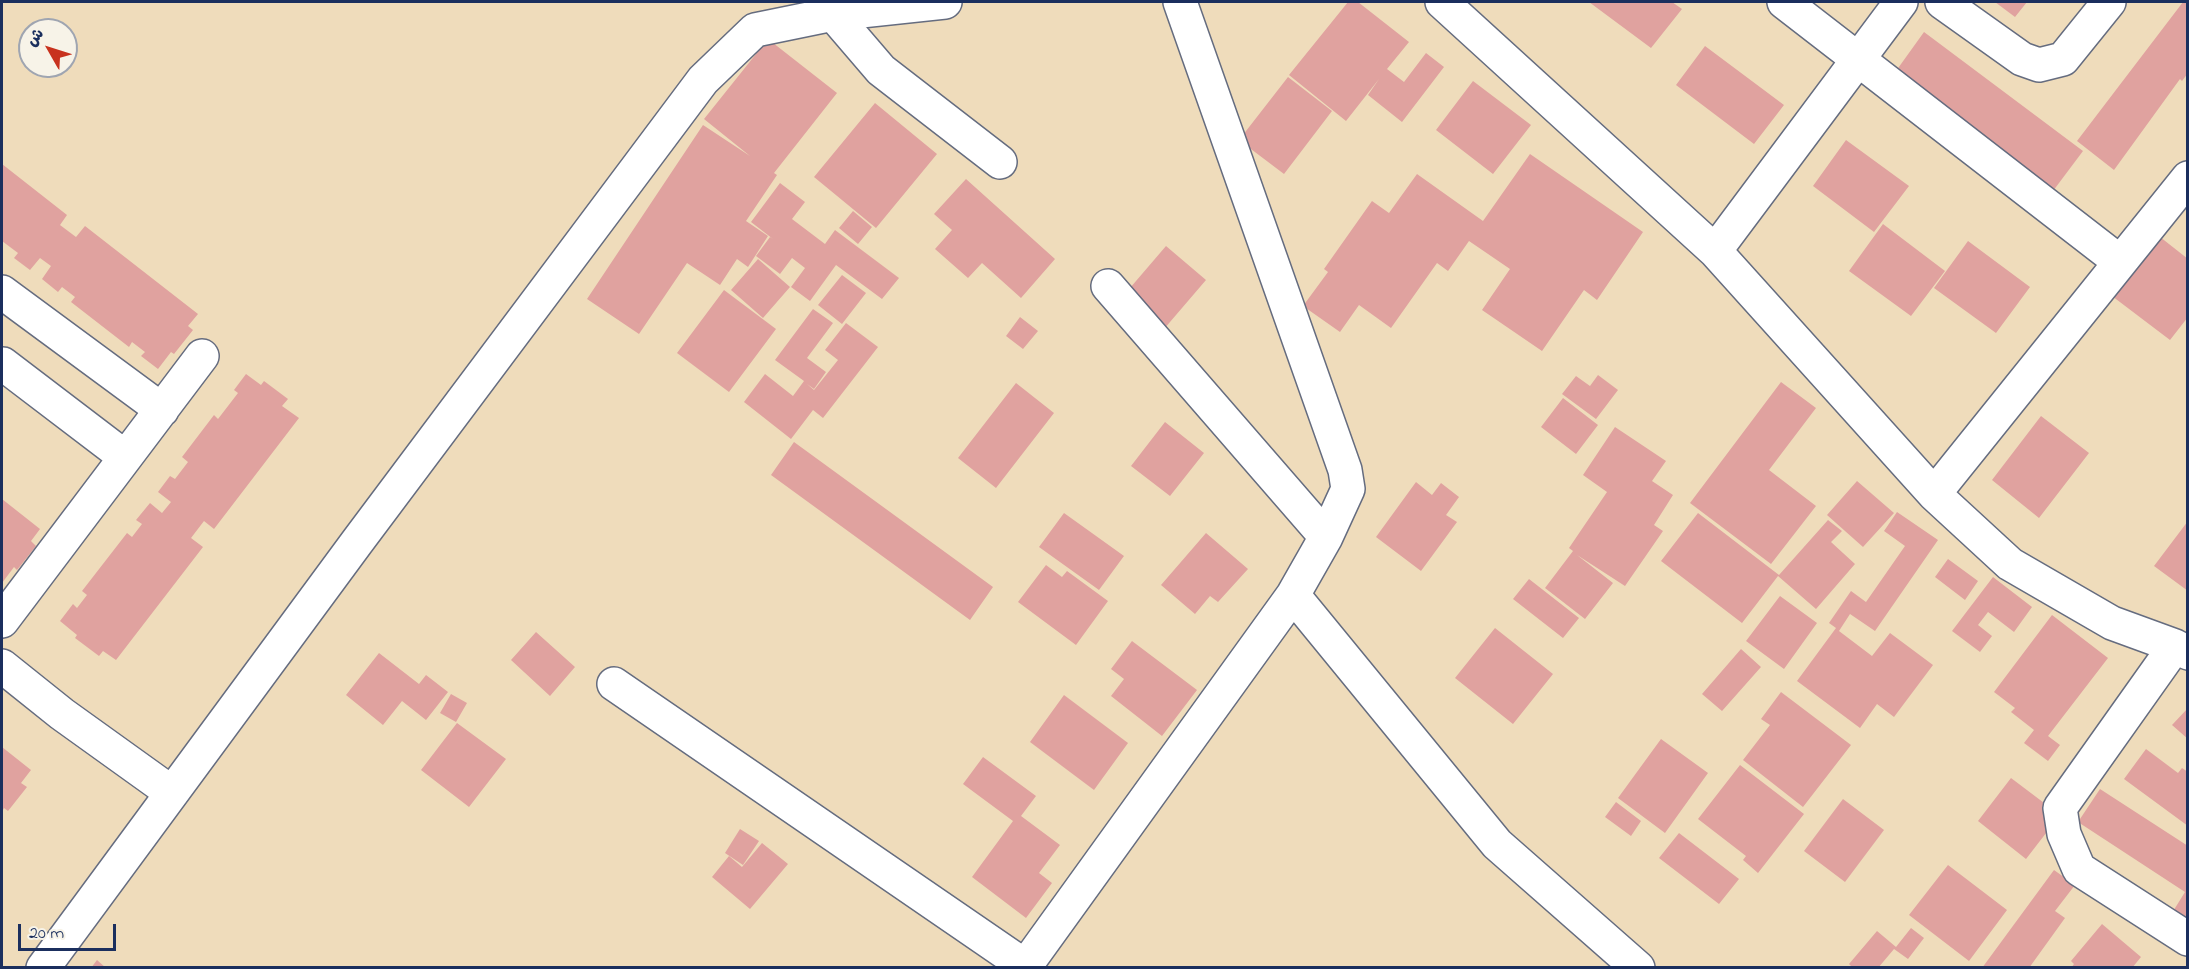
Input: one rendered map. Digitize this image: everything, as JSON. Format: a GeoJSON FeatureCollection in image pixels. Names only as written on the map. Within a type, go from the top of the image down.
{"type":"FeatureCollection","features":[{"type":"Feature","properties":{"kind":"street"},"geometry":{"type":"LineString","coordinates":[[43,968],[703,80],[755,30],[833,14],[945,2]]}},
{"type":"Feature","properties":{"kind":"street"},"geometry":{"type":"LineString","coordinates":[[614,684],[1025,967],[1293,595],[1326,537],[1348,489],[1345,470],[1180,2]]}},
{"type":"Feature","properties":{"kind":"street"},"geometry":{"type":"LineString","coordinates":[[1784,2],[2120,262]]}},
{"type":"Feature","properties":{"kind":"street"},"geometry":{"type":"LineString","coordinates":[[1715,251],[1902,2]]}},
{"type":"Feature","properties":{"kind":"street"},"geometry":{"type":"LineString","coordinates":[[1942,2],[2022,59],[2039,65],[2063,59],[2109,2]]}},
{"type":"Feature","properties":{"kind":"street"},"geometry":{"type":"LineString","coordinates":[[1448,3],[1715,251],[1934,494],[2010,564],[2112,623],[2181,650],[2060,808],[2064,834],[2079,869],[2187,939]]}},
{"type":"Feature","properties":{"kind":"street"},"geometry":{"type":"LineString","coordinates":[[833,14],[881,70],[999,162]]}},
{"type":"Feature","properties":{"kind":"street"},"geometry":{"type":"LineString","coordinates":[[1934,494],[2187,178]]}},
{"type":"Feature","properties":{"kind":"street"},"geometry":{"type":"LineString","coordinates":[[1108,286],[1326,537]]}},
{"type":"Feature","properties":{"kind":"street"},"geometry":{"type":"LineString","coordinates":[[2,292],[162,410]]}},
{"type":"Feature","properties":{"kind":"street"},"geometry":{"type":"LineString","coordinates":[[2,621],[202,356]]}},
{"type":"Feature","properties":{"kind":"street"},"geometry":{"type":"LineString","coordinates":[[3,364],[125,457]]}},
{"type":"Feature","properties":{"kind":"street"},"geometry":{"type":"LineString","coordinates":[[1293,595],[1497,844],[1638,968]]}},
{"type":"Feature","properties":{"kind":"street"},"geometry":{"type":"LineString","coordinates":[[2,666],[62,714],[172,793]]}},
{"type":"Feature","properties":{"kind":"building"},"geometry":{"type":"Polygon","coordinates":[[[1348,2],[1358,2],[1409,42],[1387,69],[1404,82],[1426,53],[1444,67],[1402,122],[1368,95],[1379,79],[1346,121],[1289,75],[1348,2]]]}},
{"type":"Feature","properties":{"kind":"building"},"geometry":{"type":"Polygon","coordinates":[[[1589,2],[1672,2],[1682,9],[1651,48],[1589,2]]]}},
{"type":"Feature","properties":{"kind":"building"},"geometry":{"type":"Polygon","coordinates":[[[1995,2],[2027,2],[2015,17],[1995,2]]]}},
{"type":"Feature","properties":{"kind":"building"},"geometry":{"type":"Polygon","coordinates":[[[2183,2],[2188,2],[2188,73],[2182,81],[2180,79],[2114,170],[2077,141],[2183,2]]]}},
{"type":"Feature","properties":{"kind":"building"},"geometry":{"type":"Polygon","coordinates":[[[1924,32],[2083,151],[2053,191],[1896,71],[1924,32]]]}},
{"type":"Feature","properties":{"kind":"building"},"geometry":{"type":"Polygon","coordinates":[[[768,39],[837,93],[774,173],[777,175],[746,221],[768,236],[748,267],[737,259],[720,285],[687,263],[639,334],[587,299],[703,125],[750,156],[704,119],[768,39]]]}},
{"type":"Feature","properties":{"kind":"building"},"geometry":{"type":"Polygon","coordinates":[[[1705,46],[1784,105],[1754,144],[1676,85],[1705,46]]]}},
{"type":"Feature","properties":{"kind":"building"},"geometry":{"type":"Polygon","coordinates":[[[1288,77],[1332,111],[1284,174],[1239,140],[1288,77]]]}},
{"type":"Feature","properties":{"kind":"building"},"geometry":{"type":"Polygon","coordinates":[[[1473,81],[1531,125],[1493,174],[1436,130],[1473,81]]]}},
{"type":"Feature","properties":{"kind":"building"},"geometry":{"type":"Polygon","coordinates":[[[875,103],[937,154],[876,228],[814,177],[875,103]]]}},
{"type":"Feature","properties":{"kind":"building"},"geometry":{"type":"Polygon","coordinates":[[[1846,140],[1909,186],[1874,232],[1813,186],[1846,140]]]}},
{"type":"Feature","properties":{"kind":"building"},"geometry":{"type":"Polygon","coordinates":[[[1530,154],[1643,232],[1597,300],[1584,290],[1542,351],[1482,310],[1510,269],[1469,241],[1448,271],[1437,263],[1391,328],[1359,305],[1340,332],[1303,306],[1328,272],[1324,269],[1372,201],[1389,213],[1417,174],[1483,221],[1530,154]]]}},
{"type":"Feature","properties":{"kind":"building"},"geometry":{"type":"Polygon","coordinates":[[[2,164],[67,215],[60,225],[76,237],[85,226],[198,314],[188,326],[193,330],[174,354],[171,352],[158,369],[141,356],[145,352],[132,342],[129,347],[71,302],[75,297],[62,287],[58,292],[42,279],[51,266],[40,258],[30,270],[14,258],[18,253],[2,241],[2,164]]]}},
{"type":"Feature","properties":{"kind":"building"},"geometry":{"type":"Polygon","coordinates":[[[966,179],[1055,259],[1021,298],[982,263],[968,278],[935,249],[952,230],[934,214],[966,179]]]}},
{"type":"Feature","properties":{"kind":"building"},"geometry":{"type":"Polygon","coordinates":[[[780,183],[805,202],[792,219],[825,244],[835,230],[899,278],[882,299],[836,265],[810,301],[791,287],[805,268],[792,258],[780,274],[756,256],[770,237],[773,239],[751,222],[780,183]]]}},
{"type":"Feature","properties":{"kind":"building"},"geometry":{"type":"Polygon","coordinates":[[[853,211],[872,227],[858,244],[839,228],[853,211]]]}},
{"type":"Feature","properties":{"kind":"building"},"geometry":{"type":"Polygon","coordinates":[[[1883,224],[1945,271],[1911,316],[1849,271],[1883,224]]]}},
{"type":"Feature","properties":{"kind":"building"},"geometry":{"type":"Polygon","coordinates":[[[2155,233],[2188,259],[2188,317],[2170,340],[2108,293],[2155,233]]]}},
{"type":"Feature","properties":{"kind":"building"},"geometry":{"type":"Polygon","coordinates":[[[1968,241],[2030,287],[1996,333],[1934,288],[1968,241]]]}},
{"type":"Feature","properties":{"kind":"building"},"geometry":{"type":"Polygon","coordinates":[[[1166,246],[1206,280],[1158,336],[1118,302],[1166,246]]]}},
{"type":"Feature","properties":{"kind":"building"},"geometry":{"type":"Polygon","coordinates":[[[758,259],[790,287],[763,318],[731,290],[758,259]]]}},
{"type":"Feature","properties":{"kind":"building"},"geometry":{"type":"Polygon","coordinates":[[[842,275],[866,293],[842,324],[818,305],[842,275]]]}},
{"type":"Feature","properties":{"kind":"building"},"geometry":{"type":"Polygon","coordinates":[[[724,290],[776,329],[729,392],[677,353],[724,290]]]}},
{"type":"Feature","properties":{"kind":"building"},"geometry":{"type":"Polygon","coordinates":[[[813,309],[833,323],[807,358],[826,372],[814,389],[807,384],[814,390],[838,360],[825,350],[846,323],[878,347],[823,418],[813,410],[791,439],[744,402],[765,374],[793,396],[804,381],[775,360],[813,309]]]}},
{"type":"Feature","properties":{"kind":"building"},"geometry":{"type":"Polygon","coordinates":[[[1020,317],[1038,331],[1023,349],[1006,336],[1020,317]]]}},
{"type":"Feature","properties":{"kind":"building"},"geometry":{"type":"Polygon","coordinates":[[[246,374],[261,385],[264,381],[288,399],[282,406],[299,418],[214,529],[204,521],[191,538],[203,547],[116,660],[103,651],[99,656],[75,638],[77,635],[60,621],[73,604],[77,608],[87,595],[82,591],[127,533],[132,537],[142,524],[136,520],[150,503],[162,513],[171,502],[158,492],[170,476],[175,479],[188,462],[182,457],[214,415],[218,419],[238,393],[234,390],[246,374]]]}},
{"type":"Feature","properties":{"kind":"building"},"geometry":{"type":"Polygon","coordinates":[[[1598,375],[1618,390],[1596,419],[1562,394],[1576,376],[1590,386],[1598,375]]]}},
{"type":"Feature","properties":{"kind":"building"},"geometry":{"type":"Polygon","coordinates":[[[1781,382],[1816,408],[1769,470],[1816,506],[1771,564],[1690,503],[1781,382]]]}},
{"type":"Feature","properties":{"kind":"building"},"geometry":{"type":"Polygon","coordinates":[[[1016,383],[1054,413],[996,488],[958,458],[1016,383]]]}},
{"type":"Feature","properties":{"kind":"building"},"geometry":{"type":"Polygon","coordinates":[[[1563,398],[1598,425],[1576,454],[1541,427],[1563,398]]]}},
{"type":"Feature","properties":{"kind":"building"},"geometry":{"type":"Polygon","coordinates":[[[2041,416],[2089,453],[2039,518],[1992,480],[2041,416]]]}},
{"type":"Feature","properties":{"kind":"building"},"geometry":{"type":"Polygon","coordinates":[[[1165,422],[1204,453],[1170,496],[1131,466],[1165,422]]]}},
{"type":"Feature","properties":{"kind":"building"},"geometry":{"type":"Polygon","coordinates":[[[1615,427],[1666,461],[1652,481],[1673,495],[1654,525],[1663,531],[1625,586],[1577,555],[1613,583],[1585,619],[1545,588],[1573,551],[1569,548],[1607,492],[1583,475],[1615,427]]]}},
{"type":"Feature","properties":{"kind":"building"},"geometry":{"type":"Polygon","coordinates":[[[794,442],[993,587],[970,620],[771,475],[794,442]]]}},
{"type":"Feature","properties":{"kind":"building"},"geometry":{"type":"Polygon","coordinates":[[[1857,481],[1894,513],[1863,547],[1827,515],[1857,481]]]}},
{"type":"Feature","properties":{"kind":"building"},"geometry":{"type":"Polygon","coordinates":[[[1416,482],[1432,495],[1441,483],[1459,497],[1446,515],[1457,522],[1421,571],[1376,537],[1416,482]]]}},
{"type":"Feature","properties":{"kind":"building"},"geometry":{"type":"Polygon","coordinates":[[[2,499],[40,529],[31,541],[36,546],[17,570],[14,567],[2,583],[2,499]]]}},
{"type":"Feature","properties":{"kind":"building"},"geometry":{"type":"Polygon","coordinates":[[[1897,512],[1938,540],[1875,631],[1850,614],[1839,631],[1872,656],[1890,633],[1933,665],[1894,717],[1877,704],[1860,728],[1797,681],[1836,628],[1829,623],[1851,591],[1866,602],[1905,546],[1884,531],[1897,512]]]}},
{"type":"Feature","properties":{"kind":"building"},"geometry":{"type":"Polygon","coordinates":[[[1064,513],[1124,556],[1099,590],[1039,547],[1064,513]]]}},
{"type":"Feature","properties":{"kind":"building"},"geometry":{"type":"Polygon","coordinates":[[[1698,513],[1779,575],[1828,520],[1842,531],[1831,542],[1855,564],[1816,609],[1778,576],[1742,623],[1661,561],[1698,513]]]}},
{"type":"Feature","properties":{"kind":"building"},"geometry":{"type":"Polygon","coordinates":[[[2188,521],[2188,591],[2154,566],[2188,521]]]}},
{"type":"Feature","properties":{"kind":"building"},"geometry":{"type":"Polygon","coordinates":[[[1206,533],[1248,569],[1218,602],[1210,596],[1195,614],[1161,585],[1206,533]]]}},
{"type":"Feature","properties":{"kind":"building"},"geometry":{"type":"Polygon","coordinates":[[[1948,559],[1978,581],[1965,600],[1935,577],[1948,559]]]}},
{"type":"Feature","properties":{"kind":"building"},"geometry":{"type":"Polygon","coordinates":[[[1046,565],[1062,577],[1067,571],[1108,601],[1076,645],[1018,602],[1046,565]]]}},
{"type":"Feature","properties":{"kind":"building"},"geometry":{"type":"Polygon","coordinates":[[[1993,577],[2032,607],[2014,632],[1988,612],[1978,625],[1992,636],[1980,652],[1952,631],[1993,577]]]}},
{"type":"Feature","properties":{"kind":"building"},"geometry":{"type":"Polygon","coordinates":[[[1529,579],[1579,618],[1563,638],[1513,599],[1529,579]]]}},
{"type":"Feature","properties":{"kind":"building"},"geometry":{"type":"Polygon","coordinates":[[[1780,596],[1817,623],[1784,669],[1746,641],[1780,596]]]}},
{"type":"Feature","properties":{"kind":"building"},"geometry":{"type":"Polygon","coordinates":[[[2052,615],[2108,658],[2048,736],[2060,745],[2048,761],[2024,743],[2034,730],[2011,712],[2015,708],[1994,692],[2052,615]]]}},
{"type":"Feature","properties":{"kind":"building"},"geometry":{"type":"Polygon","coordinates":[[[1495,628],[1553,674],[1513,724],[1455,678],[1495,628]]]}},
{"type":"Feature","properties":{"kind":"building"},"geometry":{"type":"Polygon","coordinates":[[[536,632],[575,667],[550,696],[511,660],[536,632]]]}},
{"type":"Feature","properties":{"kind":"building"},"geometry":{"type":"Polygon","coordinates":[[[1132,641],[1197,690],[1162,736],[1111,696],[1124,679],[1111,669],[1132,641]]]}},
{"type":"Feature","properties":{"kind":"building"},"geometry":{"type":"Polygon","coordinates":[[[1741,649],[1761,667],[1722,711],[1702,694],[1741,649]]]}},
{"type":"Feature","properties":{"kind":"building"},"geometry":{"type":"Polygon","coordinates":[[[379,653],[419,684],[426,675],[448,692],[426,720],[402,701],[383,725],[346,695],[379,653]]]}},
{"type":"Feature","properties":{"kind":"building"},"geometry":{"type":"Polygon","coordinates":[[[1781,692],[1851,745],[1803,807],[1743,760],[1770,725],[1761,719],[1781,692]]]}},
{"type":"Feature","properties":{"kind":"building"},"geometry":{"type":"Polygon","coordinates":[[[451,694],[467,703],[456,722],[440,713],[451,694]]]}},
{"type":"Feature","properties":{"kind":"building"},"geometry":{"type":"Polygon","coordinates":[[[1064,695],[1128,743],[1094,790],[1030,742],[1064,695]]]}},
{"type":"Feature","properties":{"kind":"building"},"geometry":{"type":"Polygon","coordinates":[[[2188,708],[2188,739],[2172,725],[2188,708]]]}},
{"type":"Feature","properties":{"kind":"building"},"geometry":{"type":"Polygon","coordinates":[[[457,723],[506,759],[469,807],[421,770],[457,723]]]}},
{"type":"Feature","properties":{"kind":"building"},"geometry":{"type":"Polygon","coordinates":[[[1661,739],[1708,773],[1665,833],[1618,798],[1661,739]]]}},
{"type":"Feature","properties":{"kind":"building"},"geometry":{"type":"Polygon","coordinates":[[[2,747],[31,770],[21,783],[27,787],[8,811],[4,808],[2,812],[2,747]]]}},
{"type":"Feature","properties":{"kind":"building"},"geometry":{"type":"Polygon","coordinates":[[[2146,749],[2178,773],[2182,768],[2188,772],[2188,826],[2124,779],[2146,749]]]}},
{"type":"Feature","properties":{"kind":"building"},"geometry":{"type":"Polygon","coordinates":[[[983,757],[1036,796],[1021,816],[1060,845],[1039,873],[1052,883],[1026,918],[972,877],[1013,821],[963,784],[983,757]]]}},
{"type":"Feature","properties":{"kind":"building"},"geometry":{"type":"Polygon","coordinates":[[[1740,765],[1804,814],[1758,873],[1743,860],[1746,856],[1698,819],[1740,765]]]}},
{"type":"Feature","properties":{"kind":"building"},"geometry":{"type":"Polygon","coordinates":[[[2011,778],[2060,815],[2026,859],[1978,821],[2011,778]]]}},
{"type":"Feature","properties":{"kind":"building"},"geometry":{"type":"Polygon","coordinates":[[[2100,789],[2188,846],[2188,924],[2172,913],[2185,892],[2078,822],[2100,789]]]}},
{"type":"Feature","properties":{"kind":"building"},"geometry":{"type":"Polygon","coordinates":[[[1843,799],[1884,830],[1845,882],[1804,851],[1843,799]]]}},
{"type":"Feature","properties":{"kind":"building"},"geometry":{"type":"Polygon","coordinates":[[[1616,802],[1641,821],[1631,836],[1605,817],[1616,802]]]}},
{"type":"Feature","properties":{"kind":"building"},"geometry":{"type":"Polygon","coordinates":[[[740,829],[759,841],[743,865],[725,853],[740,829]]]}},
{"type":"Feature","properties":{"kind":"building"},"geometry":{"type":"Polygon","coordinates":[[[1679,833],[1739,879],[1719,904],[1659,858],[1679,833]]]}},
{"type":"Feature","properties":{"kind":"building"},"geometry":{"type":"Polygon","coordinates":[[[762,843],[788,864],[750,909],[712,877],[729,856],[742,867],[762,843]]]}},
{"type":"Feature","properties":{"kind":"building"},"geometry":{"type":"Polygon","coordinates":[[[1948,865],[2007,910],[1969,961],[1909,915],[1948,865]]]}},
{"type":"Feature","properties":{"kind":"building"},"geometry":{"type":"Polygon","coordinates":[[[2054,870],[2075,885],[2055,911],[2065,918],[2029,968],[1982,968],[2054,870]]]}},
{"type":"Feature","properties":{"kind":"building"},"geometry":{"type":"Polygon","coordinates":[[[2102,924],[2141,957],[2132,968],[2071,968],[2074,964],[2071,961],[2102,924]]]}},
{"type":"Feature","properties":{"kind":"building"},"geometry":{"type":"Polygon","coordinates":[[[1911,928],[1924,938],[1908,959],[1894,949],[1878,968],[1853,968],[1849,964],[1877,931],[1896,947],[1911,928]]]}},
{"type":"Feature","properties":{"kind":"building"},"geometry":{"type":"Polygon","coordinates":[[[97,960],[106,968],[91,968],[97,960]]]}}]}
